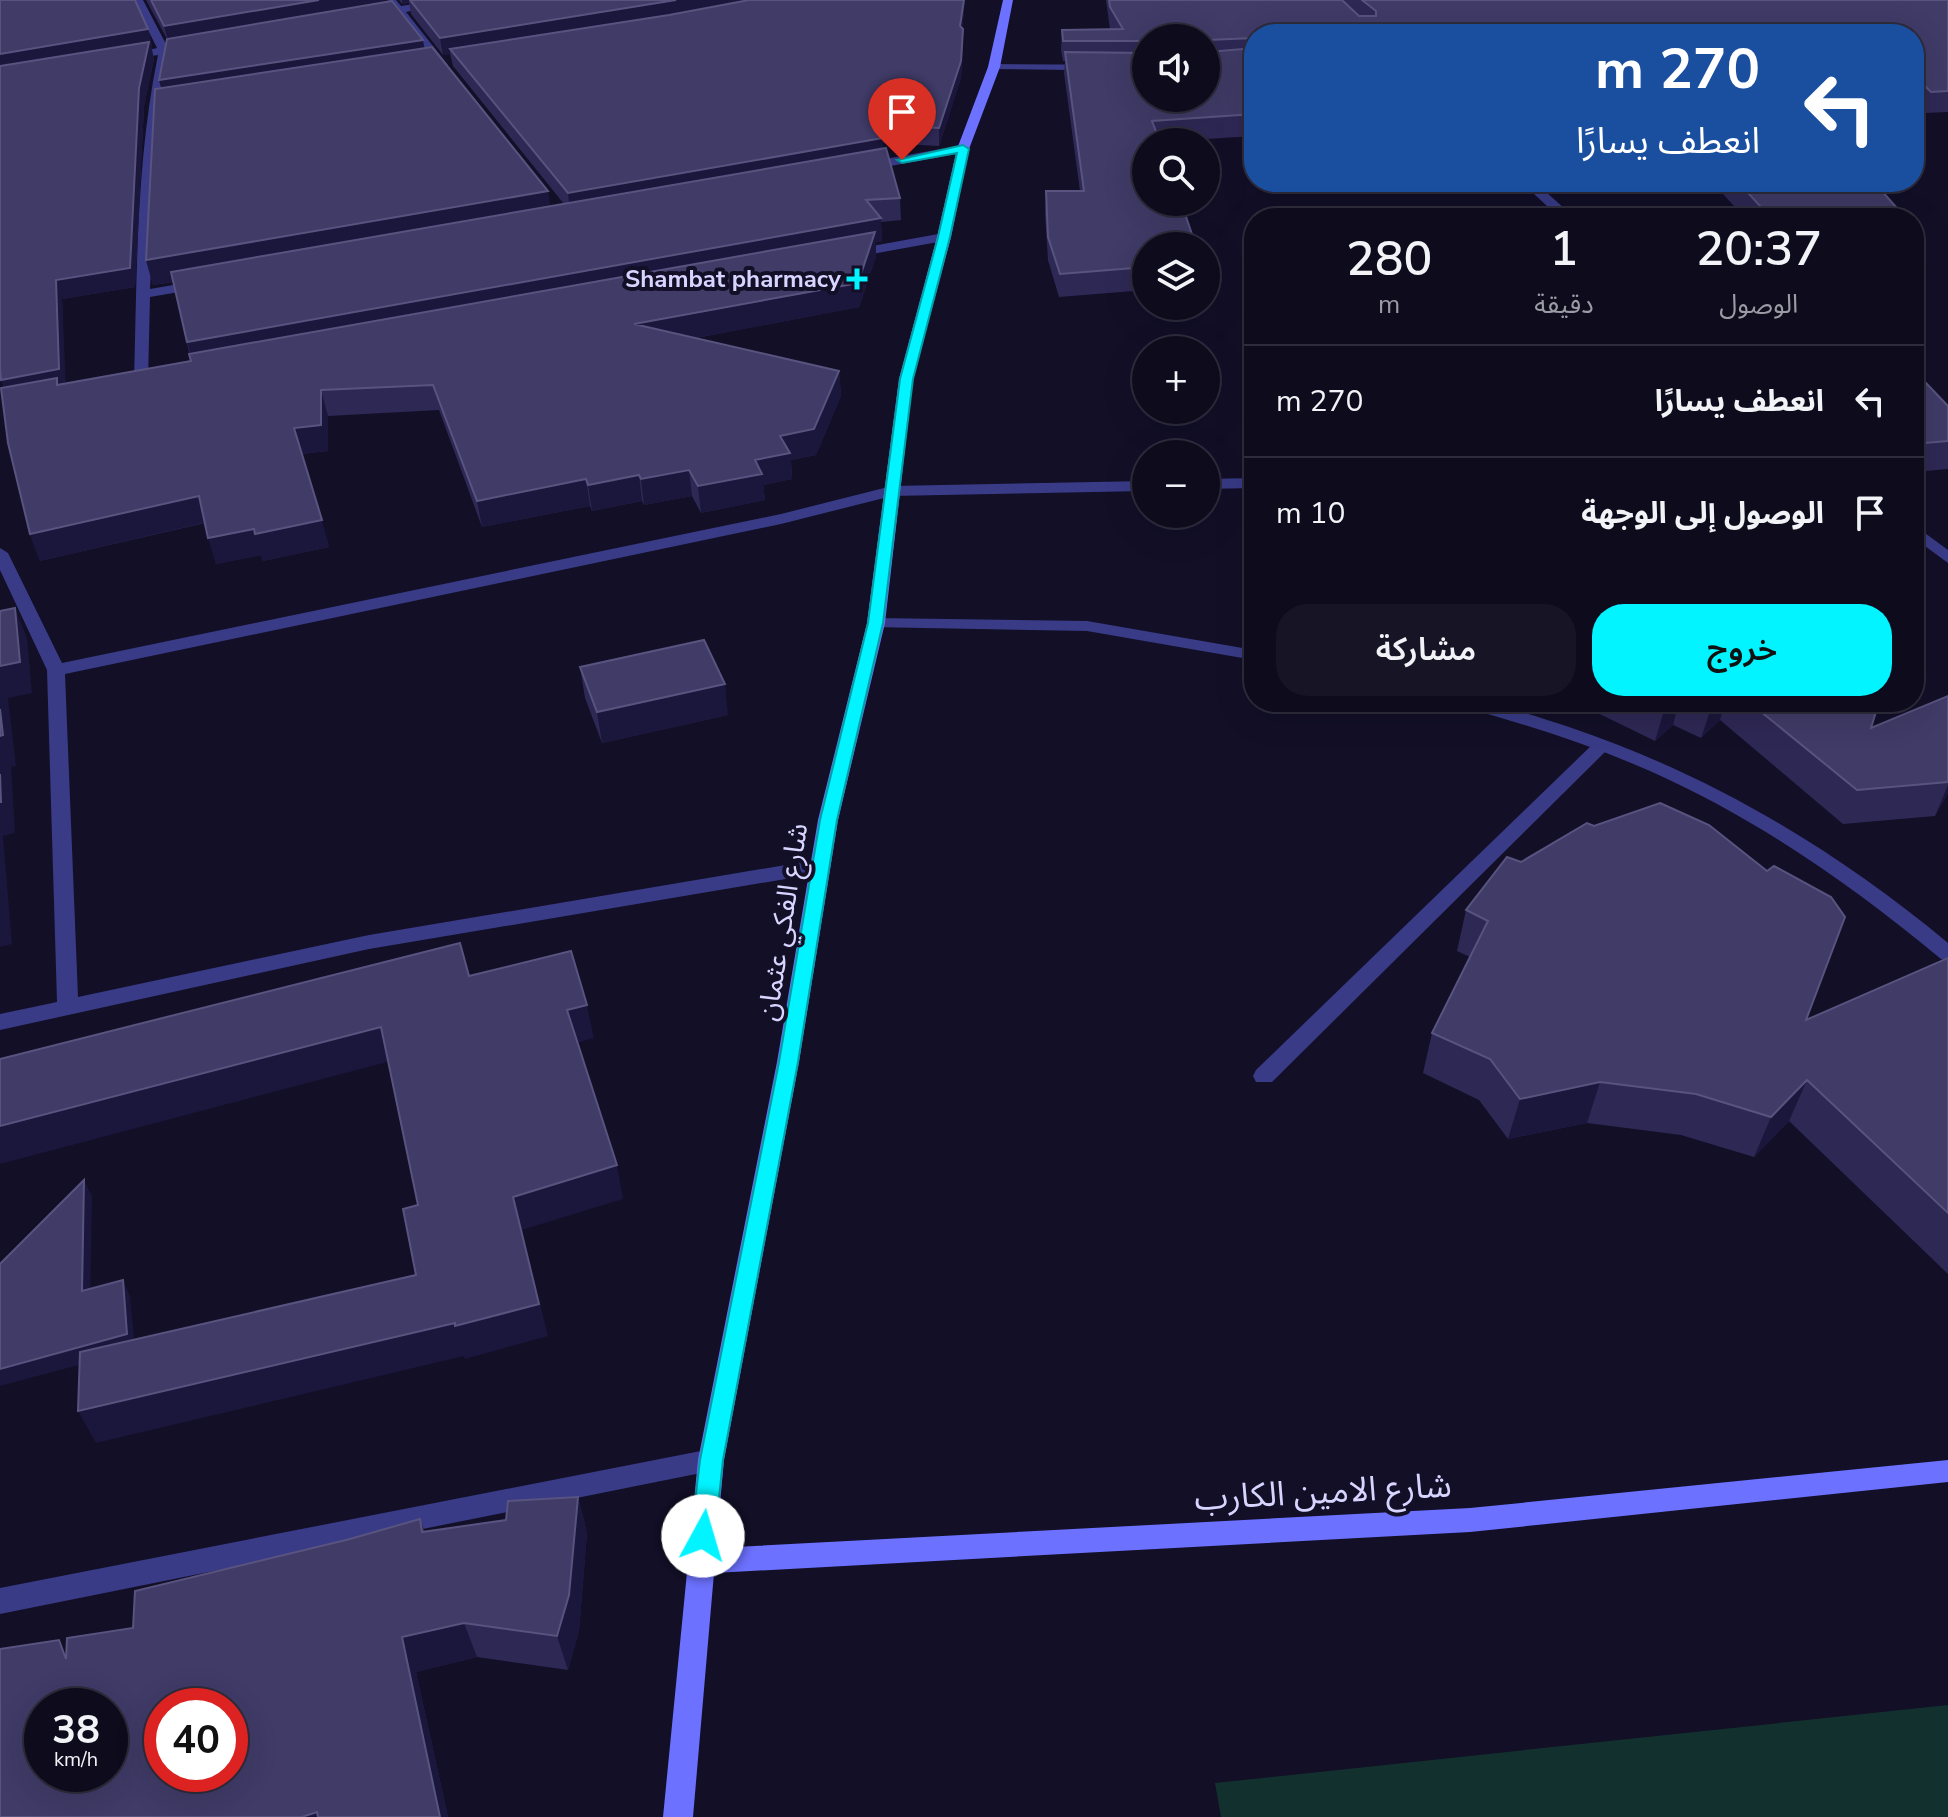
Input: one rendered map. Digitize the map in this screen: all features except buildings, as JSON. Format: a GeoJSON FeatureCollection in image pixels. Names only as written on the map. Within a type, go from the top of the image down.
{"type":"FeatureCollection","features":[{"type":"Feature","properties":{"kind":"street"},"geometry":{"type":"LineString","coordinates":[[138,0],[164,51],[153,106],[141,381]]}},
{"type":"Feature","properties":{"kind":"street"},"geometry":{"type":"LineString","coordinates":[[390,0],[449,74]]}},
{"type":"Feature","properties":{"kind":"street"},"geometry":{"type":"LineString","coordinates":[[353,17],[460,0]]}},
{"type":"Feature","properties":{"kind":"street","name":"شارع الفكي عثمان"},"geometry":{"type":"LineString","coordinates":[[678,1817],[711,1460],[788,1062],[828,820],[876,623],[906,379],[944,237],[963,149],[994,67],[1008,0]]}},
{"type":"Feature","properties":{"kind":"street"},"geometry":{"type":"LineString","coordinates":[[120,58],[196,45]]}},
{"type":"Feature","properties":{"kind":"street"},"geometry":{"type":"LineString","coordinates":[[424,64],[455,60]]}},
{"type":"Feature","properties":{"kind":"street"},"geometry":{"type":"LineString","coordinates":[[994,67],[1132,68]]}},
{"type":"Feature","properties":{"kind":"street"},"geometry":{"type":"LineString","coordinates":[[153,106],[168,103]]}},
{"type":"Feature","properties":{"kind":"street"},"geometry":{"type":"LineString","coordinates":[[841,171],[963,149]]}},
{"type":"Feature","properties":{"kind":"street"},"geometry":{"type":"LineString","coordinates":[[1538,192],[1557,208]]}},
{"type":"Feature","properties":{"kind":"street"},"geometry":{"type":"LineString","coordinates":[[836,256],[944,237]]}},
{"type":"Feature","properties":{"kind":"street"},"geometry":{"type":"LineString","coordinates":[[143,294],[221,280]]}},
{"type":"Feature","properties":{"kind":"street"},"geometry":{"type":"LineString","coordinates":[[126,384],[157,379]]}},
{"type":"Feature","properties":{"kind":"street"},"geometry":{"type":"LineString","coordinates":[[1220,484],[1244,483]]}},
{"type":"Feature","properties":{"kind":"street"},"geometry":{"type":"LineString","coordinates":[[56,670],[781,519],[892,491],[1132,486]]}},
{"type":"Feature","properties":{"kind":"street"},"geometry":{"type":"LineString","coordinates":[[1924,538],[1948,558]]}},
{"type":"Feature","properties":{"kind":"street"},"geometry":{"type":"LineString","coordinates":[[0,553],[56,670],[68,1007]]}},
{"type":"Feature","properties":{"kind":"street"},"geometry":{"type":"LineString","coordinates":[[876,623],[1087,626],[1244,653]]}},
{"type":"Feature","properties":{"kind":"street"},"geometry":{"type":"LineString","coordinates":[[1501,712],[1682,779],[1791,838],[1910,920],[1948,954]]}},
{"type":"Feature","properties":{"kind":"street"},"geometry":{"type":"LineString","coordinates":[[1264,1076],[1600,747]]}},
{"type":"Feature","properties":{"kind":"street"},"geometry":{"type":"LineString","coordinates":[[0,1022],[369,942],[821,866]]}},
{"type":"Feature","properties":{"kind":"street"},"geometry":{"type":"LineString","coordinates":[[0,1601],[711,1460]]}},
{"type":"Feature","properties":{"kind":"street","name":"شارع الامين الكارب"},"geometry":{"type":"LineString","coordinates":[[701,1561],[1470,1520],[1948,1471]]}},
{"type":"Feature","properties":{"kind":"green space"},"geometry":{"type":"Polygon","coordinates":[[[1948,1705],[1948,1817],[1221,1817],[1215,1783],[1948,1705]]]}},
{"type":"Feature","properties":{"kind":"place","name":"Shambat pharmacy"},"geometry":{"type":"Point","coordinates":[857,279]}},
{"type":"Feature","properties":{"kind":"route"},"geometry":{"type":"LineString","coordinates":[[703,1536],[711,1460],[788,1062],[828,820],[876,623],[906,379],[944,237],[963,149],[902,160]]}}]}
